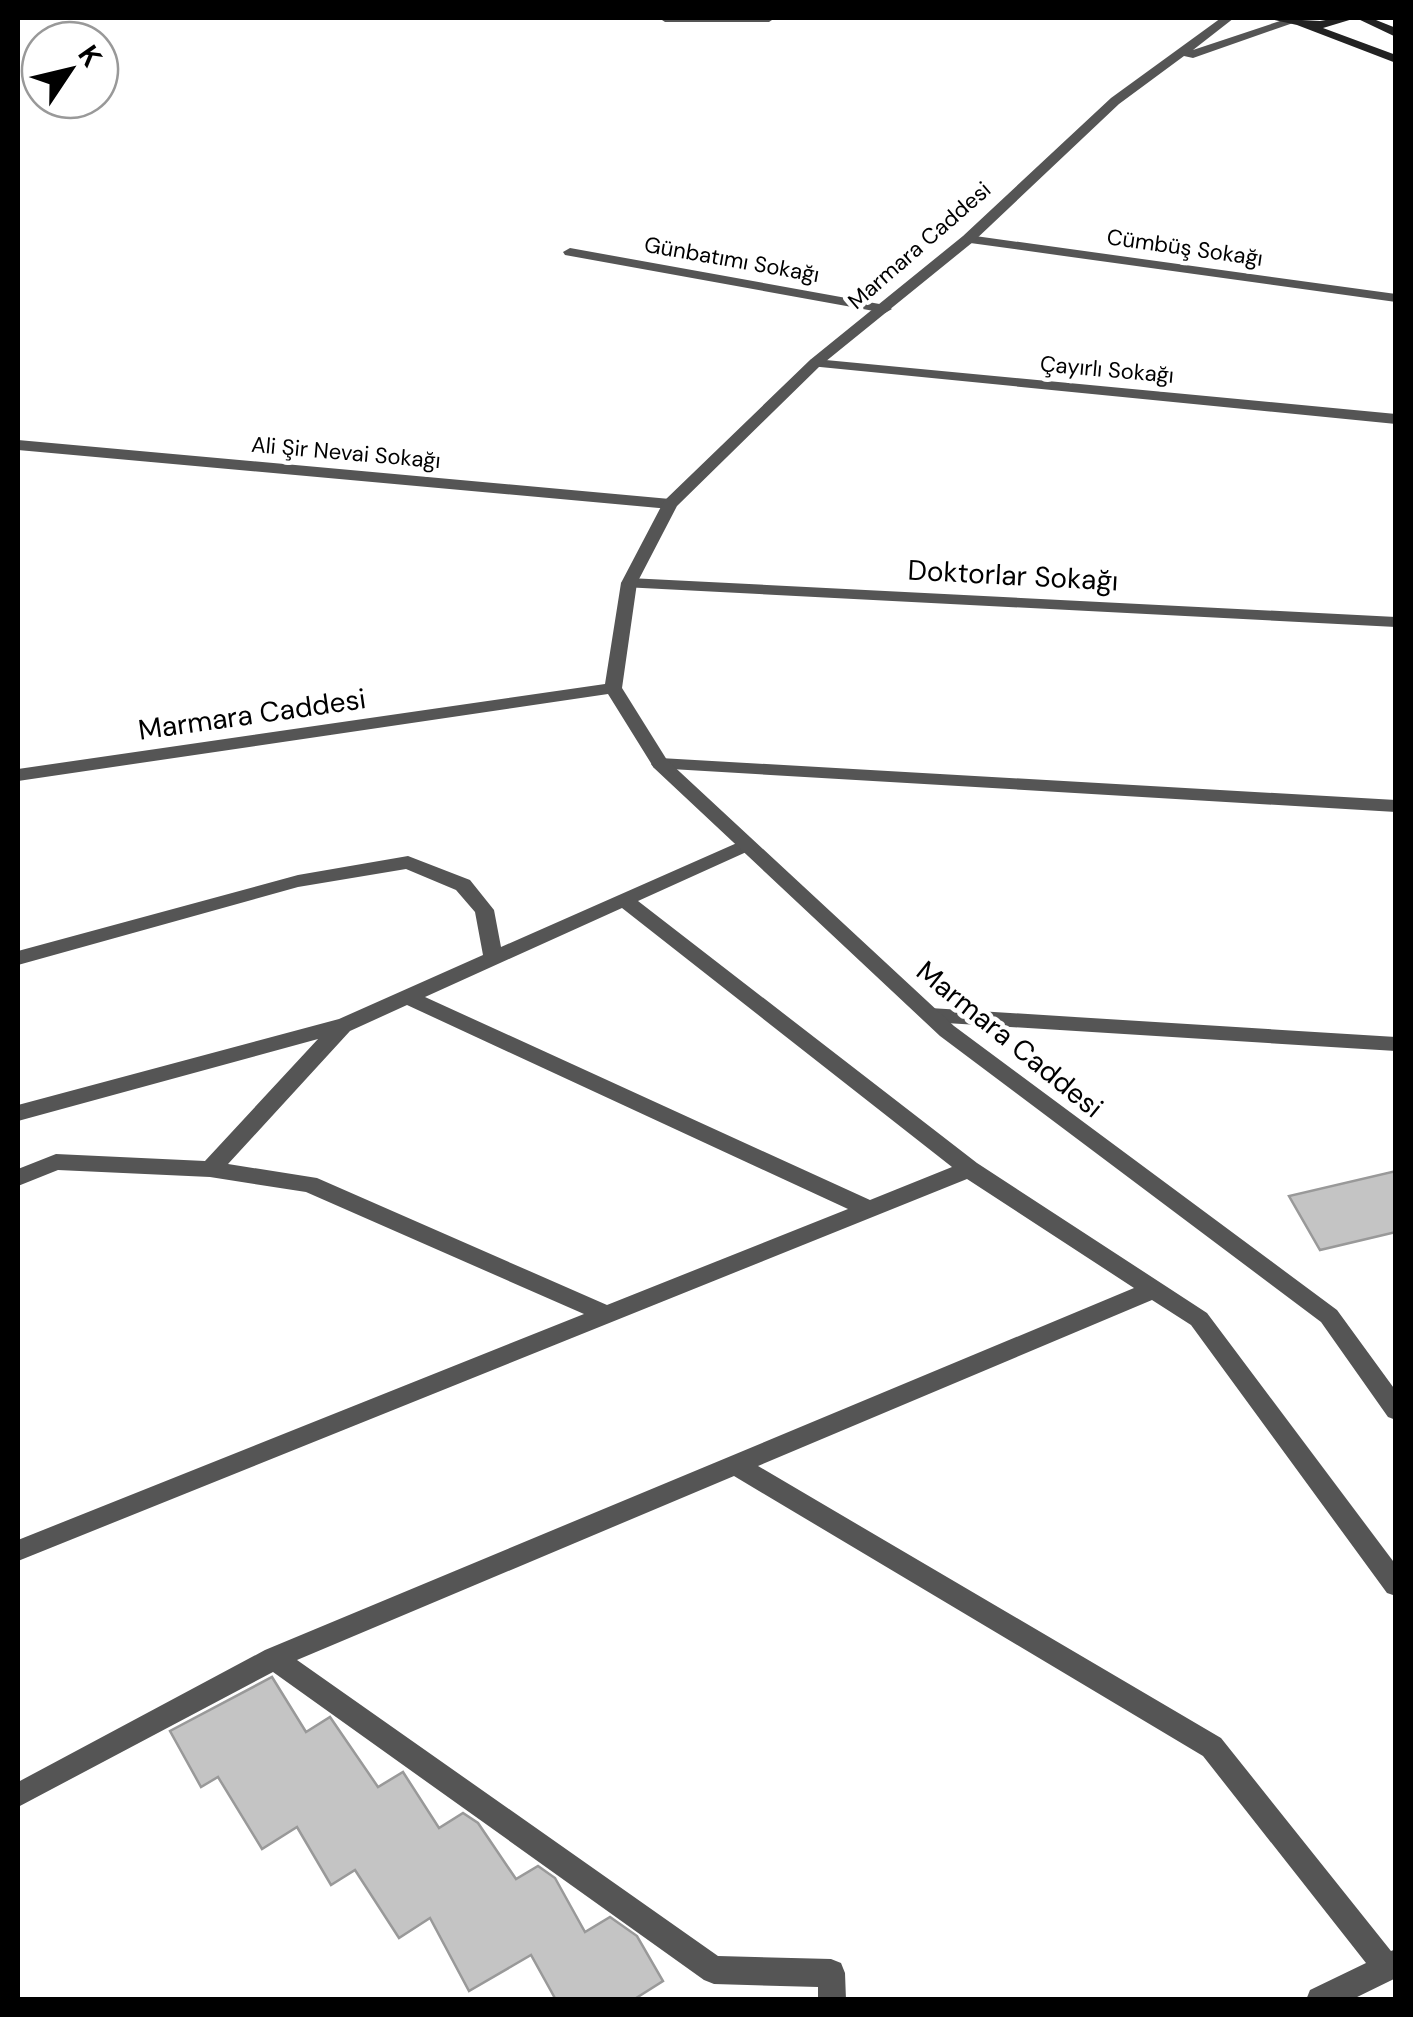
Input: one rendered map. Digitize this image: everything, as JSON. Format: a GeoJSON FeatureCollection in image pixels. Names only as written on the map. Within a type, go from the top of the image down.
{"type":"FeatureCollection","features":[{"type":"Feature","properties":{"kind":"main road"},"geometry":{"type":"LineString","coordinates":[[1271,18],[1303,25],[1396,59]]}},
{"type":"Feature","properties":{"kind":"main road"},"geometry":{"type":"LineString","coordinates":[[1303,25],[1335,24],[1350,18]]}},
{"type":"Feature","properties":{"kind":"main road"},"geometry":{"type":"LineString","coordinates":[[1362,18],[1396,34]]}},
{"type":"Feature","properties":{"kind":"street"},"geometry":{"type":"LineString","coordinates":[[665,18],[769,18]]}},
{"type":"Feature","properties":{"kind":"street","name":"Marmara Caddesi"},"geometry":{"type":"LineString","coordinates":[[1228,18],[1115,101],[968,240],[815,364],[670,504],[628,584],[613,688],[660,764],[930,1015],[1329,1316],[1396,1410]]}},
{"type":"Feature","properties":{"kind":"street","name":"Marmara Caddesi"},"geometry":{"type":"LineString","coordinates":[[1173,60],[1287,22]]}},
{"type":"Feature","properties":{"kind":"street","name":"Cümbüş Sokağı"},"geometry":{"type":"LineString","coordinates":[[968,240],[1396,298]]}},
{"type":"Feature","properties":{"kind":"street","name":"Günbatımı Sokağı"},"geometry":{"type":"LineString","coordinates":[[570,252],[886,309]]}},
{"type":"Feature","properties":{"kind":"street","name":"Çayırlı Sokağı"},"geometry":{"type":"LineString","coordinates":[[815,364],[1396,419]]}},
{"type":"Feature","properties":{"kind":"street","name":"Ali Şir Nevai Sokağı"},"geometry":{"type":"LineString","coordinates":[[18,445],[670,504]]}},
{"type":"Feature","properties":{"kind":"street","name":"Doktorlar Sokağı"},"geometry":{"type":"LineString","coordinates":[[628,584],[1396,622]]}},
{"type":"Feature","properties":{"kind":"street","name":"Marmara Caddesi"},"geometry":{"type":"LineString","coordinates":[[18,775],[613,688]]}},
{"type":"Feature","properties":{"kind":"street"},"geometry":{"type":"LineString","coordinates":[[660,764],[1396,806]]}},
{"type":"Feature","properties":{"kind":"street"},"geometry":{"type":"LineString","coordinates":[[18,1113],[345,1025],[746,845]]}},
{"type":"Feature","properties":{"kind":"street"},"geometry":{"type":"LineString","coordinates":[[18,958],[298,881],[408,862],[463,885],[484,910],[493,958]]}},
{"type":"Feature","properties":{"kind":"street"},"geometry":{"type":"LineString","coordinates":[[624,900],[969,1169],[1199,1319],[1396,1585]]}},
{"type":"Feature","properties":{"kind":"street"},"geometry":{"type":"LineString","coordinates":[[408,997],[869,1209]]}},
{"type":"Feature","properties":{"kind":"street"},"geometry":{"type":"LineString","coordinates":[[930,1015],[1396,1044]]}},
{"type":"Feature","properties":{"kind":"street"},"geometry":{"type":"LineString","coordinates":[[210,1168],[345,1025]]}},
{"type":"Feature","properties":{"kind":"street"},"geometry":{"type":"LineString","coordinates":[[18,1178],[56,1162],[210,1168],[309,1184],[606,1314]]}},
{"type":"Feature","properties":{"kind":"street"},"geometry":{"type":"LineString","coordinates":[[18,1551],[969,1169]]}},
{"type":"Feature","properties":{"kind":"street"},"geometry":{"type":"LineString","coordinates":[[18,1794],[274,1658],[1154,1289]]}},
{"type":"Feature","properties":{"kind":"street"},"geometry":{"type":"LineString","coordinates":[[736,1464],[1212,1747],[1391,1965],[1320,2000]]}},
{"type":"Feature","properties":{"kind":"street"},"geometry":{"type":"LineString","coordinates":[[274,1658],[714,1970],[830,1973],[832,2000]]}},
{"type":"Feature","properties":{"kind":"building"},"geometry":{"type":"Polygon","coordinates":[[[1396,1171],[1396,1232],[1320,1250],[1289,1196],[1396,1171]]]}},
{"type":"Feature","properties":{"kind":"building"},"geometry":{"type":"Polygon","coordinates":[[[272,1677],[306,1732],[330,1717],[378,1787],[403,1772],[439,1828],[463,1813],[478,1823],[516,1879],[538,1866],[555,1878],[585,1932],[610,1917],[637,1936],[663,1981],[633,2000],[556,2000],[531,1955],[469,1991],[430,1918],[399,1938],[355,1870],[331,1885],[297,1827],[262,1849],[218,1777],[201,1787],[170,1731],[272,1677]]]}}]}
